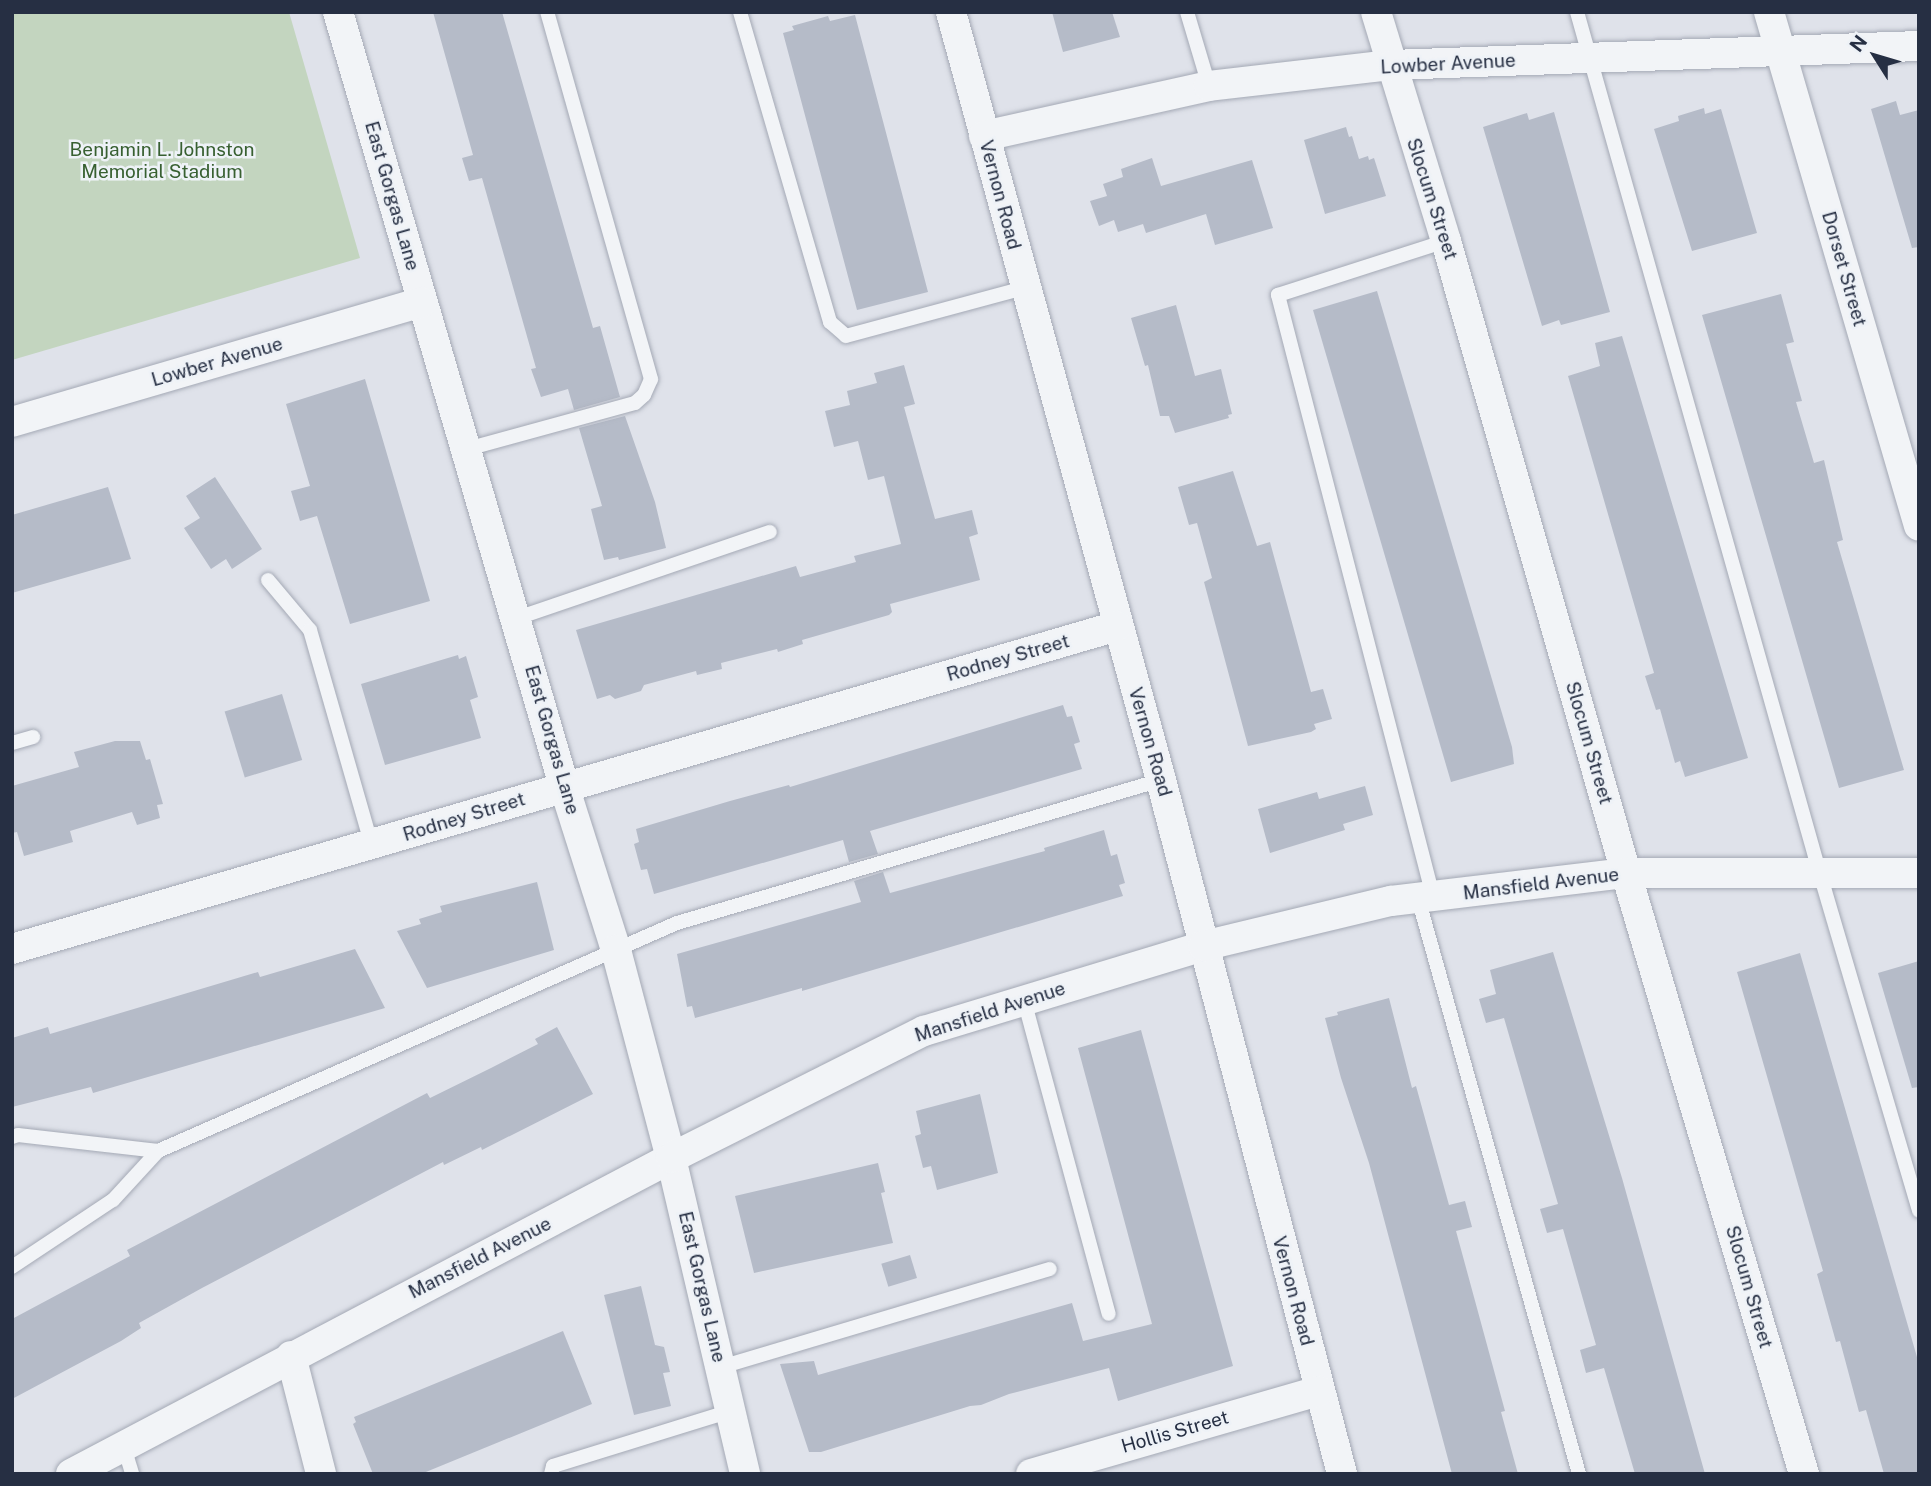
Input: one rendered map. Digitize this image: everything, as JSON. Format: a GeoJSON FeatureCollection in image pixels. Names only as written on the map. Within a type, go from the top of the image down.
{"type":"FeatureCollection","features":[{"type":"Feature","properties":{"kind":"street","name":"East Gorgas Lane"},"geometry":{"type":"LineString","coordinates":[[338,12],[564,786],[615,950],[671,1158],[745,1474]]}},
{"type":"Feature","properties":{"kind":"street","name":"Vernon Road"},"geometry":{"type":"LineString","coordinates":[[951,12],[1024,288],[1161,780],[1342,1474]]}},
{"type":"Feature","properties":{"kind":"street","name":"Slocum Street"},"geometry":{"type":"LineString","coordinates":[[1376,12],[1446,242],[1626,873],[1804,1474]]}},
{"type":"Feature","properties":{"kind":"street","name":"Dorset Street"},"geometry":{"type":"LineString","coordinates":[[1769,12],[1919,526]]}},
{"type":"Feature","properties":{"kind":"street","name":"Lowber Avenue"},"geometry":{"type":"LineString","coordinates":[[984,136],[1209,86],[1391,65],[1779,48],[1919,46]]}},
{"type":"Feature","properties":{"kind":"street","name":"Lowber Avenue"},"geometry":{"type":"LineString","coordinates":[[12,422],[422,302]]}},
{"type":"Feature","properties":{"kind":"street","name":"Rodney Street"},"geometry":{"type":"LineString","coordinates":[[12,949],[372,846],[564,786],[1117,626]]}},
{"type":"Feature","properties":{"kind":"street","name":"Mansfield Avenue"},"geometry":{"type":"LineString","coordinates":[[71,1474],[128,1460],[291,1356],[671,1158],[924,1031],[1281,925],[1425,897],[1626,873],[1919,873]]}},
{"type":"Feature","properties":{"kind":"street"},"geometry":{"type":"LineString","coordinates":[[291,1356],[321,1474]]}},
{"type":"Feature","properties":{"kind":"street","name":"Hollis Street"},"geometry":{"type":"LineString","coordinates":[[1031,1474],[1319,1391]]}},
{"type":"Feature","properties":{"kind":"lane"},"geometry":{"type":"LineString","coordinates":[[467,449],[635,403],[644,395],[651,379],[547,12]]}},
{"type":"Feature","properties":{"kind":"lane"},"geometry":{"type":"LineString","coordinates":[[740,12],[830,322],[846,337],[1024,288]]}},
{"type":"Feature","properties":{"kind":"lane"},"geometry":{"type":"LineString","coordinates":[[1187,12],[1209,86]]}},
{"type":"Feature","properties":{"kind":"lane"},"geometry":{"type":"LineString","coordinates":[[1577,12],[1820,874],[1919,1211]]}},
{"type":"Feature","properties":{"kind":"lane"},"geometry":{"type":"LineString","coordinates":[[1446,242],[1278,295],[1425,897],[1579,1474]]}},
{"type":"Feature","properties":{"kind":"lane"},"geometry":{"type":"LineString","coordinates":[[517,618],[770,532]]}},
{"type":"Feature","properties":{"kind":"lane"},"geometry":{"type":"LineString","coordinates":[[268,580],[310,630],[372,846]]}},
{"type":"Feature","properties":{"kind":"lane"},"geometry":{"type":"LineString","coordinates":[[12,743],[33,737]]}},
{"type":"Feature","properties":{"kind":"lane"},"geometry":{"type":"LineString","coordinates":[[12,1267],[113,1200],[158,1152],[677,923],[1161,780]]}},
{"type":"Feature","properties":{"kind":"lane"},"geometry":{"type":"LineString","coordinates":[[1024,1000],[1109,1314]]}},
{"type":"Feature","properties":{"kind":"lane"},"geometry":{"type":"LineString","coordinates":[[12,1137],[18,1135],[158,1152]]}},
{"type":"Feature","properties":{"kind":"lane"},"geometry":{"type":"LineString","coordinates":[[721,1367],[1050,1269]]}},
{"type":"Feature","properties":{"kind":"lane"},"geometry":{"type":"LineString","coordinates":[[551,1474],[553,1466],[731,1411]]}},
{"type":"Feature","properties":{"kind":"green space","name":"Benjamin L. Johnston Memorial Stadium"},"geometry":{"type":"Polygon","coordinates":[[[12,12],[289,12],[360,258],[12,360],[12,12]]]}},
{"type":"Feature","properties":{"kind":"building"},"geometry":{"type":"Polygon","coordinates":[[[433,12],[502,12],[593,328],[600,326],[620,397],[574,410],[568,389],[541,397],[531,369],[536,368],[482,178],[469,181],[462,158],[473,155],[433,12]]]}},
{"type":"Feature","properties":{"kind":"building"},"geometry":{"type":"Polygon","coordinates":[[[1052,12],[1112,12],[1120,37],[1063,52],[1052,12]]]}},
{"type":"Feature","properties":{"kind":"building"},"geometry":{"type":"Polygon","coordinates":[[[855,15],[928,292],[857,310],[783,33],[794,30],[792,26],[828,16],[830,21],[855,15]]]}},
{"type":"Feature","properties":{"kind":"building"},"geometry":{"type":"Polygon","coordinates":[[[1896,101],[1900,115],[1919,110],[1919,247],[1912,248],[1871,109],[1896,101]]]}},
{"type":"Feature","properties":{"kind":"building"},"geometry":{"type":"Polygon","coordinates":[[[1704,108],[1705,114],[1721,109],[1757,233],[1692,251],[1654,129],[1679,121],[1678,116],[1704,108]]]}},
{"type":"Feature","properties":{"kind":"building"},"geometry":{"type":"Polygon","coordinates":[[[1554,112],[1610,312],[1561,325],[1559,320],[1542,326],[1483,127],[1527,113],[1529,120],[1554,112]]]}},
{"type":"Feature","properties":{"kind":"building"},"geometry":{"type":"Polygon","coordinates":[[[1346,127],[1349,137],[1352,136],[1359,159],[1368,156],[1369,160],[1374,158],[1386,196],[1325,214],[1304,140],[1346,127]]]}},
{"type":"Feature","properties":{"kind":"building"},"geometry":{"type":"Polygon","coordinates":[[[1152,158],[1161,186],[1252,160],[1273,228],[1215,245],[1206,214],[1146,233],[1143,224],[1118,232],[1114,220],[1099,226],[1090,201],[1107,196],[1103,184],[1123,177],[1121,169],[1152,158]]]}},
{"type":"Feature","properties":{"kind":"building"},"geometry":{"type":"Polygon","coordinates":[[[1377,291],[1512,747],[1514,764],[1451,782],[1313,310],[1377,291]]]}},
{"type":"Feature","properties":{"kind":"building"},"geometry":{"type":"Polygon","coordinates":[[[1781,294],[1794,342],[1786,344],[1802,401],[1796,402],[1814,463],[1824,460],[1843,540],[1837,542],[1904,770],[1839,788],[1702,315],[1781,294]]]}},
{"type":"Feature","properties":{"kind":"building"},"geometry":{"type":"Polygon","coordinates":[[[1176,305],[1195,376],[1221,369],[1232,414],[1228,415],[1229,418],[1175,433],[1169,416],[1160,416],[1148,365],[1145,366],[1131,318],[1176,305]]]}},
{"type":"Feature","properties":{"kind":"building"},"geometry":{"type":"Polygon","coordinates":[[[1622,336],[1748,758],[1685,777],[1680,761],[1675,763],[1660,709],[1656,710],[1645,676],[1654,673],[1568,376],[1600,366],[1595,343],[1622,336]]]}},
{"type":"Feature","properties":{"kind":"building"},"geometry":{"type":"Polygon","coordinates":[[[904,365],[915,404],[904,407],[935,519],[972,510],[978,534],[969,537],[980,580],[890,604],[892,612],[889,615],[802,640],[803,644],[778,652],[777,649],[721,663],[722,669],[697,675],[696,671],[644,685],[641,691],[615,699],[610,695],[597,699],[576,630],[796,566],[800,577],[856,562],[854,556],[901,544],[884,476],[868,480],[858,441],[834,447],[825,411],[850,405],[847,391],[877,383],[874,373],[904,365]]]}},
{"type":"Feature","properties":{"kind":"building"},"geometry":{"type":"Polygon","coordinates":[[[365,379],[430,601],[350,624],[317,516],[300,521],[291,491],[310,486],[286,404],[365,379]]]}},
{"type":"Feature","properties":{"kind":"building"},"geometry":{"type":"Polygon","coordinates":[[[625,416],[655,502],[666,548],[619,560],[618,557],[604,560],[591,509],[602,506],[579,428],[625,416]]]}},
{"type":"Feature","properties":{"kind":"building"},"geometry":{"type":"Polygon","coordinates":[[[1233,471],[1257,546],[1270,542],[1311,692],[1323,689],[1332,719],[1314,724],[1316,729],[1311,732],[1248,746],[1204,582],[1212,578],[1197,523],[1189,525],[1178,487],[1233,471]]]}},
{"type":"Feature","properties":{"kind":"building"},"geometry":{"type":"Polygon","coordinates":[[[215,477],[262,549],[232,569],[226,559],[211,569],[184,528],[200,518],[186,496],[215,477]]]}},
{"type":"Feature","properties":{"kind":"building"},"geometry":{"type":"Polygon","coordinates":[[[108,487],[131,559],[12,593],[12,515],[108,487]]]}},
{"type":"Feature","properties":{"kind":"building"},"geometry":{"type":"Polygon","coordinates":[[[458,655],[459,659],[466,656],[478,697],[470,700],[481,738],[385,765],[361,684],[458,655]]]}},
{"type":"Feature","properties":{"kind":"building"},"geometry":{"type":"Polygon","coordinates":[[[282,694],[302,760],[245,778],[225,712],[282,694]]]}},
{"type":"Feature","properties":{"kind":"building"},"geometry":{"type":"Polygon","coordinates":[[[1063,705],[1067,717],[1072,716],[1080,742],[1074,744],[1082,769],[870,831],[878,854],[849,862],[843,840],[654,894],[647,869],[641,870],[634,844],[639,842],[636,829],[730,801],[789,785],[790,787],[1063,705]]]}},
{"type":"Feature","properties":{"kind":"building"},"geometry":{"type":"Polygon","coordinates":[[[115,741],[140,741],[146,760],[150,759],[163,804],[157,805],[160,818],[137,825],[132,812],[70,831],[73,842],[24,856],[17,832],[12,833],[12,786],[79,767],[74,752],[115,741]]]}},
{"type":"Feature","properties":{"kind":"building"},"geometry":{"type":"Polygon","coordinates":[[[1365,786],[1373,815],[1343,824],[1345,830],[1270,853],[1258,809],[1317,792],[1319,799],[1365,786]]]}},
{"type":"Feature","properties":{"kind":"building"},"geometry":{"type":"Polygon","coordinates":[[[1104,830],[1111,856],[1117,854],[1125,883],[1119,885],[1123,896],[802,991],[802,988],[695,1018],[692,1006],[687,1007],[677,954],[861,902],[854,881],[883,872],[890,893],[1045,851],[1044,848],[1104,830]]]}},
{"type":"Feature","properties":{"kind":"building"},"geometry":{"type":"Polygon","coordinates":[[[537,882],[554,950],[427,988],[397,931],[421,924],[419,919],[442,912],[440,906],[537,882]]]}},
{"type":"Feature","properties":{"kind":"building"},"geometry":{"type":"Polygon","coordinates":[[[355,949],[385,1008],[93,1093],[91,1087],[12,1107],[12,1038],[48,1027],[50,1034],[258,972],[260,977],[355,949]]]}},
{"type":"Feature","properties":{"kind":"building"},"geometry":{"type":"Polygon","coordinates":[[[1553,952],[1622,1178],[1705,1474],[1635,1474],[1604,1368],[1586,1373],[1580,1350],[1596,1345],[1563,1229],[1547,1233],[1540,1209],[1558,1204],[1504,1018],[1486,1023],[1479,999],[1496,994],[1490,970],[1553,952]]]}},
{"type":"Feature","properties":{"kind":"building"},"geometry":{"type":"Polygon","coordinates":[[[1800,953],[1919,1364],[1919,1474],[1884,1474],[1866,1410],[1859,1412],[1840,1341],[1836,1342],[1817,1274],[1823,1271],[1737,972],[1800,953]]]}},
{"type":"Feature","properties":{"kind":"building"},"geometry":{"type":"Polygon","coordinates":[[[1919,961],[1919,1087],[1912,1088],[1878,973],[1919,961]]]}},
{"type":"Feature","properties":{"kind":"building"},"geometry":{"type":"Polygon","coordinates":[[[1389,998],[1412,1088],[1416,1086],[1449,1205],[1465,1201],[1472,1227],[1456,1231],[1505,1411],[1501,1412],[1518,1474],[1452,1474],[1369,1163],[1341,1078],[1325,1018],[1338,1015],[1337,1012],[1389,998]]]}},
{"type":"Feature","properties":{"kind":"building"},"geometry":{"type":"Polygon","coordinates":[[[557,1027],[593,1094],[482,1150],[481,1147],[444,1165],[443,1162],[202,1288],[139,1323],[141,1328],[121,1341],[12,1399],[12,1319],[130,1256],[127,1250],[427,1093],[430,1098],[538,1044],[535,1039],[557,1027]]]}},
{"type":"Feature","properties":{"kind":"building"},"geometry":{"type":"Polygon","coordinates":[[[1141,1030],[1233,1366],[1118,1401],[1109,1368],[1009,1394],[981,1405],[970,1406],[821,1452],[809,1452],[780,1364],[814,1361],[818,1375],[1072,1303],[1083,1341],[1152,1324],[1078,1048],[1141,1030]]]}},
{"type":"Feature","properties":{"kind":"building"},"geometry":{"type":"Polygon","coordinates":[[[980,1094],[998,1173],[937,1190],[931,1166],[923,1168],[915,1136],[921,1134],[916,1111],[980,1094]]]}},
{"type":"Feature","properties":{"kind":"building"},"geometry":{"type":"Polygon","coordinates":[[[878,1163],[885,1192],[881,1193],[893,1243],[754,1273],[735,1196],[878,1163]]]}},
{"type":"Feature","properties":{"kind":"building"},"geometry":{"type":"Polygon","coordinates":[[[910,1255],[917,1278],[888,1287],[881,1264],[910,1255]]]}},
{"type":"Feature","properties":{"kind":"building"},"geometry":{"type":"Polygon","coordinates":[[[641,1286],[655,1345],[664,1347],[670,1372],[663,1373],[671,1406],[634,1415],[604,1295],[641,1286]]]}},
{"type":"Feature","properties":{"kind":"building"},"geometry":{"type":"Polygon","coordinates":[[[563,1331],[592,1404],[421,1474],[373,1474],[353,1424],[356,1422],[354,1417],[563,1331]]]}}]}
